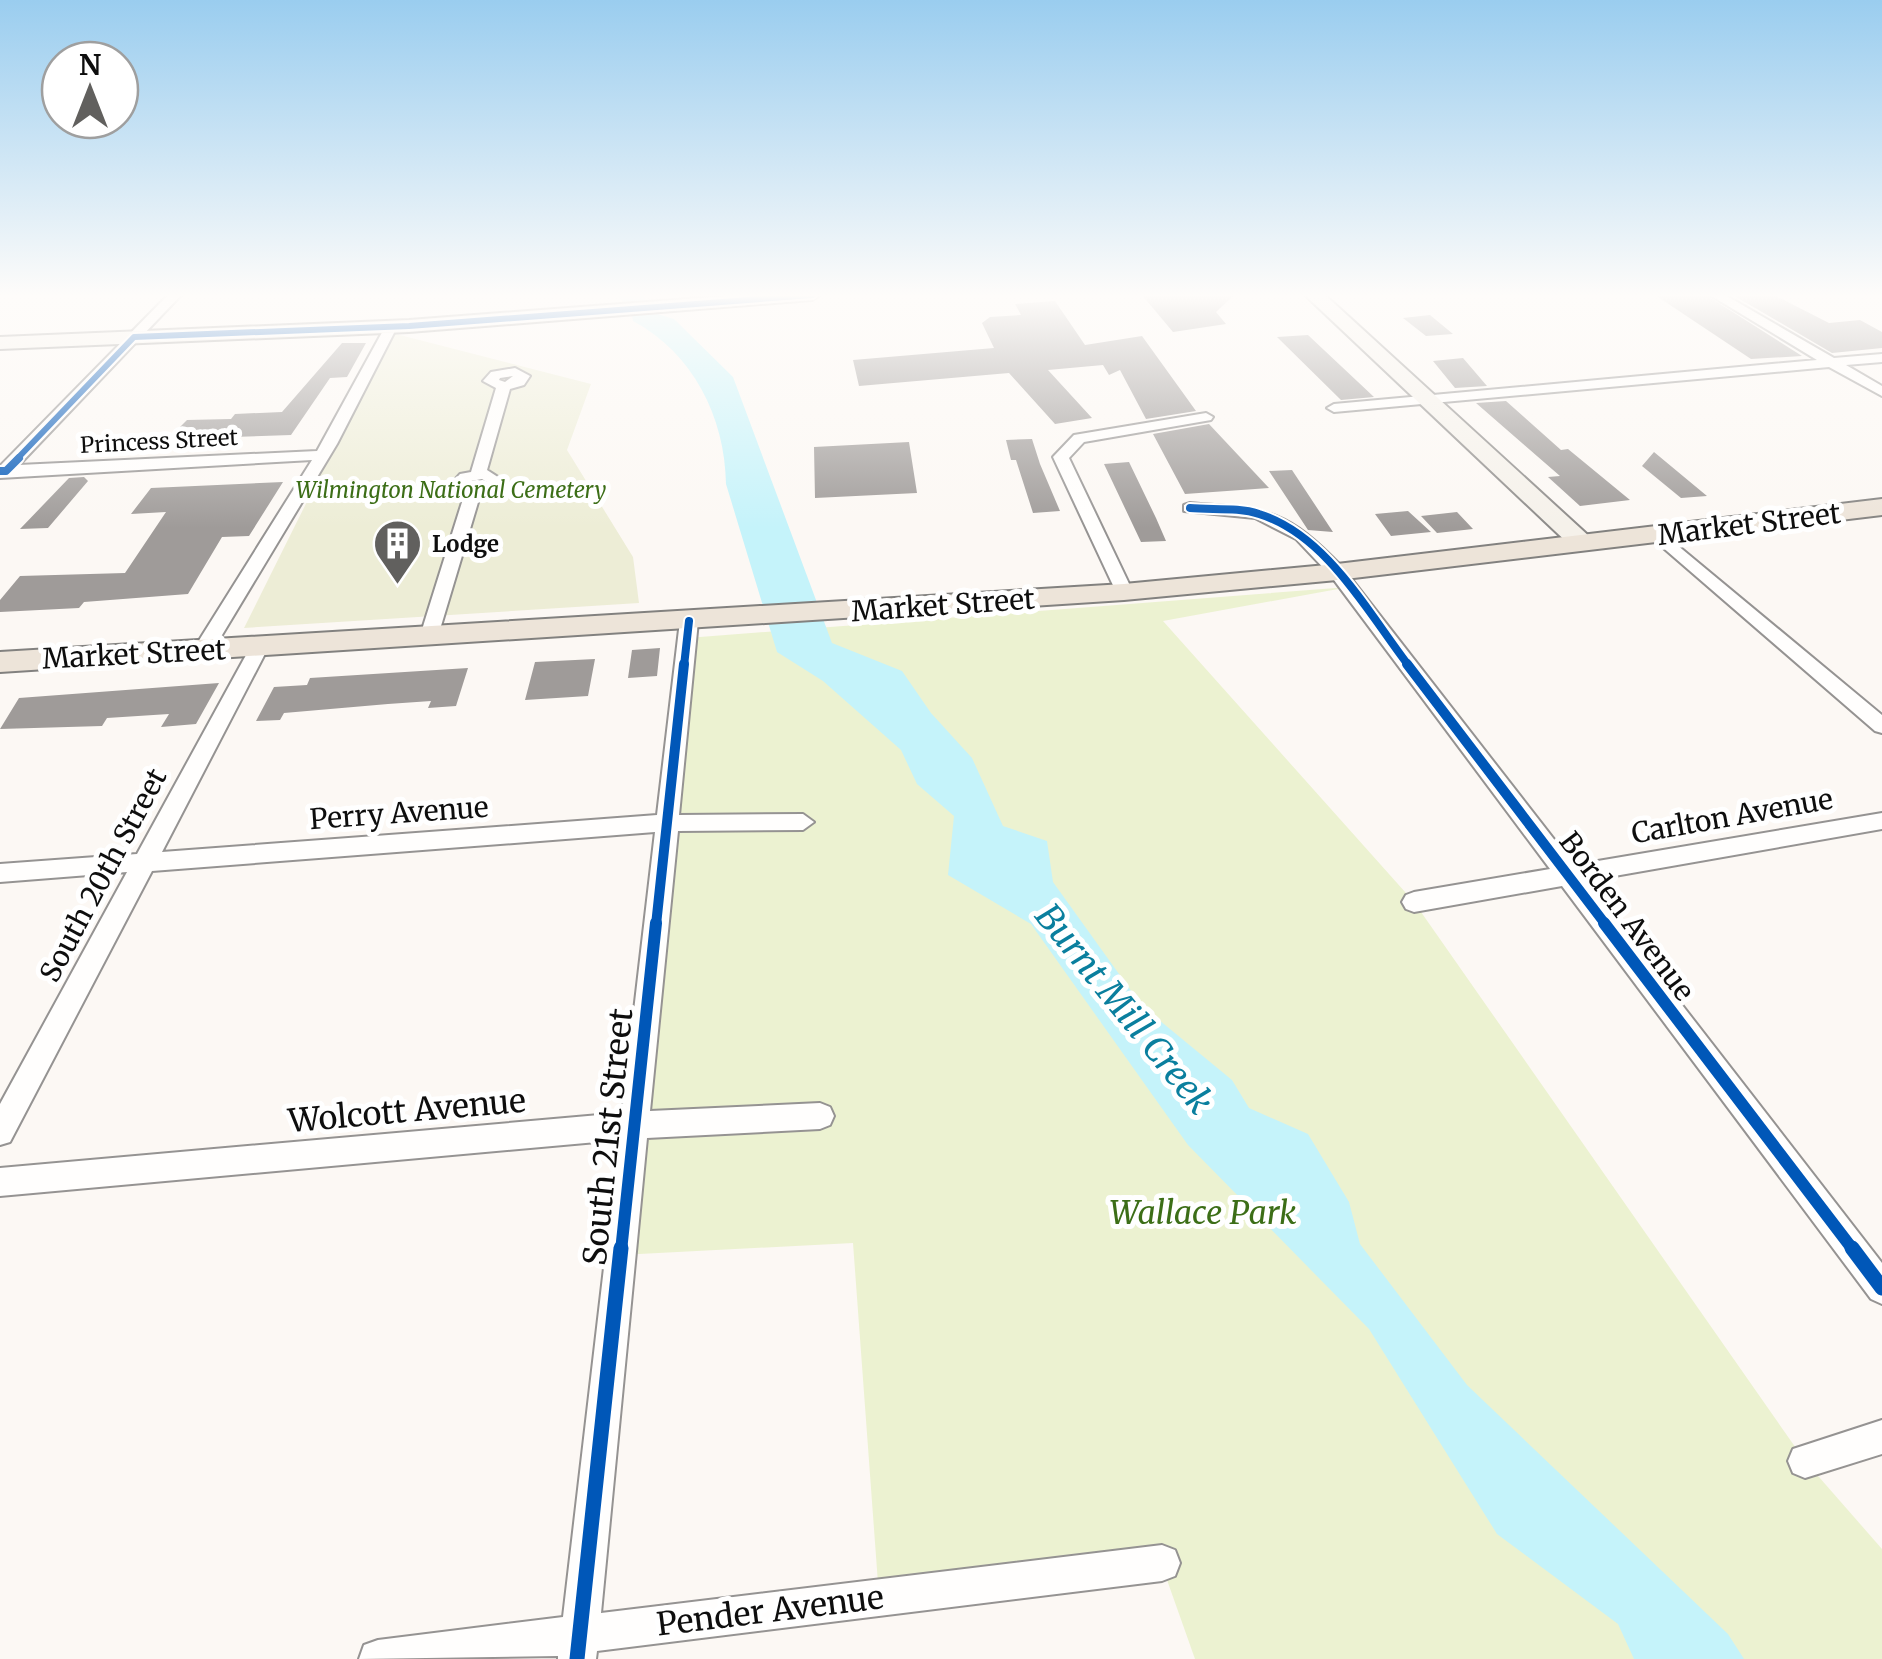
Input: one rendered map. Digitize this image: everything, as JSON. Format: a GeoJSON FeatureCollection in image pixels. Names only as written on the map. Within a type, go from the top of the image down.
{"type":"FeatureCollection","features":[{"type":"Feature","properties":{"kind":"main road","name":"Market Street"},"geometry":{"type":"LineString","coordinates":[[0,662],[1124,592],[1337,572],[1882,507]]}},
{"type":"Feature","properties":{"kind":"street"},"geometry":{"type":"LineString","coordinates":[[2,473],[100,372]]}},
{"type":"Feature","properties":{"kind":"street"},"geometry":{"type":"LineString","coordinates":[[203,650],[366,372]]}},
{"type":"Feature","properties":{"kind":"street"},"geometry":{"type":"LineString","coordinates":[[1397,372],[1582,543]]}},
{"type":"Feature","properties":{"kind":"street"},"geometry":{"type":"LineString","coordinates":[[1334,408],[1716,372]]}},
{"type":"Feature","properties":{"kind":"street"},"geometry":{"type":"LineString","coordinates":[[1848,372],[1882,392]]}},
{"type":"Feature","properties":{"kind":"street"},"geometry":{"type":"LineString","coordinates":[[429,636],[472,495],[460,494],[454,486],[478,474],[504,386]]}},
{"type":"Feature","properties":{"kind":"street"},"geometry":{"type":"LineString","coordinates":[[1124,592],[1061,457],[1079,438],[1206,416]]}},
{"type":"Feature","properties":{"kind":"street","name":"Princess Street"},"geometry":{"type":"LineString","coordinates":[[2,473],[320,455]]}},
{"type":"Feature","properties":{"kind":"street","name":"Borden Avenue"},"geometry":{"type":"LineString","coordinates":[[1190,508],[1258,513],[1302,535],[1337,572],[1882,1288]]}},
{"type":"Feature","properties":{"kind":"street"},"geometry":{"type":"LineString","coordinates":[[1659,535],[1882,726]]}},
{"type":"Feature","properties":{"kind":"street","name":"South 21st Street"},"geometry":{"type":"LineString","coordinates":[[578,1647],[689,620]]}},
{"type":"Feature","properties":{"kind":"street","name":"South 20th Street"},"geometry":{"type":"LineString","coordinates":[[0,1132],[260,646]]}},
{"type":"Feature","properties":{"kind":"street","name":"Carlton Avenue"},"geometry":{"type":"LineString","coordinates":[[1414,902],[1882,821]]}},
{"type":"Feature","properties":{"kind":"street","name":"Perry Avenue"},"geometry":{"type":"LineString","coordinates":[[0,874],[667,823],[803,822]]}},
{"type":"Feature","properties":{"kind":"street","name":"Wolcott Avenue"},"geometry":{"type":"LineString","coordinates":[[0,1182],[634,1125],[820,1116]]}},
{"type":"Feature","properties":{"kind":"street"},"geometry":{"type":"LineString","coordinates":[[1804,1461],[1882,1437]]}},
{"type":"Feature","properties":{"kind":"street","name":"Pender Avenue"},"geometry":{"type":"LineString","coordinates":[[378,1659],[578,1647],[1162,1562]]}},
{"type":"Feature","properties":{"kind":"green space","name":"Wilmington National Cemetery"},"geometry":{"type":"Polygon","coordinates":[[[371,372],[546,372],[591,384],[567,450],[633,557],[639,603],[244,628],[371,372]]]}},
{"type":"Feature","properties":{"kind":"green space","name":"Wallace Park"},"geometry":{"type":"Polygon","coordinates":[[[1349,587],[1163,621],[1414,902],[1805,1461],[1882,1549],[1882,1659],[1195,1659],[1161,1563],[879,1597],[853,1243],[620,1255],[687,638],[1349,587]]]}},
{"type":"Feature","properties":{"kind":"water","name":"Burnt Mill Creek"},"geometry":{"type":"Polygon","coordinates":[[[691,372],[728,372],[733,377],[832,643],[902,671],[931,713],[972,758],[1003,826],[1047,841],[1053,882],[1142,1006],[1232,1080],[1249,1108],[1308,1134],[1349,1202],[1360,1244],[1467,1385],[1728,1634],[1744,1659],[1634,1659],[1618,1624],[1497,1534],[1369,1329],[1188,1145],[1031,924],[948,875],[954,816],[917,784],[901,750],[823,681],[777,652],[726,484],[719,435],[702,389],[691,372]]]}},
{"type":"Feature","properties":{"kind":"building"},"geometry":{"type":"Polygon","coordinates":[[[316,372],[350,372],[347,377],[330,378],[291,435],[168,439],[187,420],[282,412],[316,372]]]}},
{"type":"Feature","properties":{"kind":"building"},"geometry":{"type":"Polygon","coordinates":[[[856,372],[1050,372],[1092,418],[1055,424],[1009,373],[859,386],[856,372]]]}},
{"type":"Feature","properties":{"kind":"building"},"geometry":{"type":"Polygon","coordinates":[[[1121,372],[1168,372],[1196,411],[1146,419],[1121,372]]]}},
{"type":"Feature","properties":{"kind":"building"},"geometry":{"type":"Polygon","coordinates":[[[1313,372],[1348,372],[1374,397],[1341,400],[1313,372]]]}},
{"type":"Feature","properties":{"kind":"building"},"geometry":{"type":"Polygon","coordinates":[[[1442,372],[1475,372],[1487,386],[1455,388],[1442,372]]]}},
{"type":"Feature","properties":{"kind":"building"},"geometry":{"type":"Polygon","coordinates":[[[1506,401],[1561,450],[1568,449],[1630,500],[1580,506],[1548,477],[1560,476],[1476,403],[1506,401]]]}},
{"type":"Feature","properties":{"kind":"building"},"geometry":{"type":"Polygon","coordinates":[[[1209,424],[1269,488],[1185,494],[1153,434],[1209,424]]]}},
{"type":"Feature","properties":{"kind":"building"},"geometry":{"type":"Polygon","coordinates":[[[1032,439],[1060,511],[1033,513],[1016,460],[1011,460],[1006,440],[1032,439]]]}},
{"type":"Feature","properties":{"kind":"building"},"geometry":{"type":"Polygon","coordinates":[[[909,442],[917,493],[815,498],[814,447],[909,442]]]}},
{"type":"Feature","properties":{"kind":"building"},"geometry":{"type":"Polygon","coordinates":[[[1654,452],[1707,496],[1681,498],[1642,466],[1654,452]]]}},
{"type":"Feature","properties":{"kind":"building"},"geometry":{"type":"Polygon","coordinates":[[[1129,462],[1166,541],[1141,542],[1104,464],[1129,462]]]}},
{"type":"Feature","properties":{"kind":"building"},"geometry":{"type":"Polygon","coordinates":[[[1292,470],[1333,532],[1308,530],[1269,471],[1292,470]]]}},
{"type":"Feature","properties":{"kind":"building"},"geometry":{"type":"Polygon","coordinates":[[[84,477],[88,481],[48,528],[20,529],[69,478],[84,477]]]}},
{"type":"Feature","properties":{"kind":"building"},"geometry":{"type":"Polygon","coordinates":[[[283,482],[249,536],[222,537],[188,594],[84,602],[79,608],[0,612],[0,600],[20,576],[125,573],[166,512],[131,514],[151,488],[283,482]]]}},
{"type":"Feature","properties":{"kind":"building"},"geometry":{"type":"Polygon","coordinates":[[[1408,511],[1431,532],[1391,536],[1375,514],[1408,511]]]}},
{"type":"Feature","properties":{"kind":"building"},"geometry":{"type":"Polygon","coordinates":[[[1457,512],[1473,529],[1437,533],[1421,516],[1457,512]]]}},
{"type":"Feature","properties":{"kind":"building"},"geometry":{"type":"Polygon","coordinates":[[[660,648],[657,676],[628,678],[632,650],[660,648]]]}},
{"type":"Feature","properties":{"kind":"building"},"geometry":{"type":"Polygon","coordinates":[[[595,659],[588,696],[525,700],[535,662],[595,659]]]}},
{"type":"Feature","properties":{"kind":"building"},"geometry":{"type":"Polygon","coordinates":[[[468,668],[456,706],[428,708],[431,701],[388,704],[284,713],[280,720],[256,721],[274,687],[307,685],[310,678],[468,668]]]}},
{"type":"Feature","properties":{"kind":"building"},"geometry":{"type":"Polygon","coordinates":[[[219,683],[196,724],[161,727],[169,714],[107,718],[102,726],[0,729],[19,698],[219,683]]]}},
{"type":"Feature","properties":{"kind":"cycle path"},"geometry":{"type":"LineString","coordinates":[[0,471],[6,471],[100,372]]}},
{"type":"Feature","properties":{"kind":"cycle path"},"geometry":{"type":"LineString","coordinates":[[1190,508],[1258,513],[1302,535],[1337,572],[1882,1288]]}},
{"type":"Feature","properties":{"kind":"cycle path"},"geometry":{"type":"LineString","coordinates":[[577,1659],[689,621]]}},
{"type":"Feature","properties":{"kind":"place","name":"Lodge"},"geometry":{"type":"Point","coordinates":[397,586]}}]}
